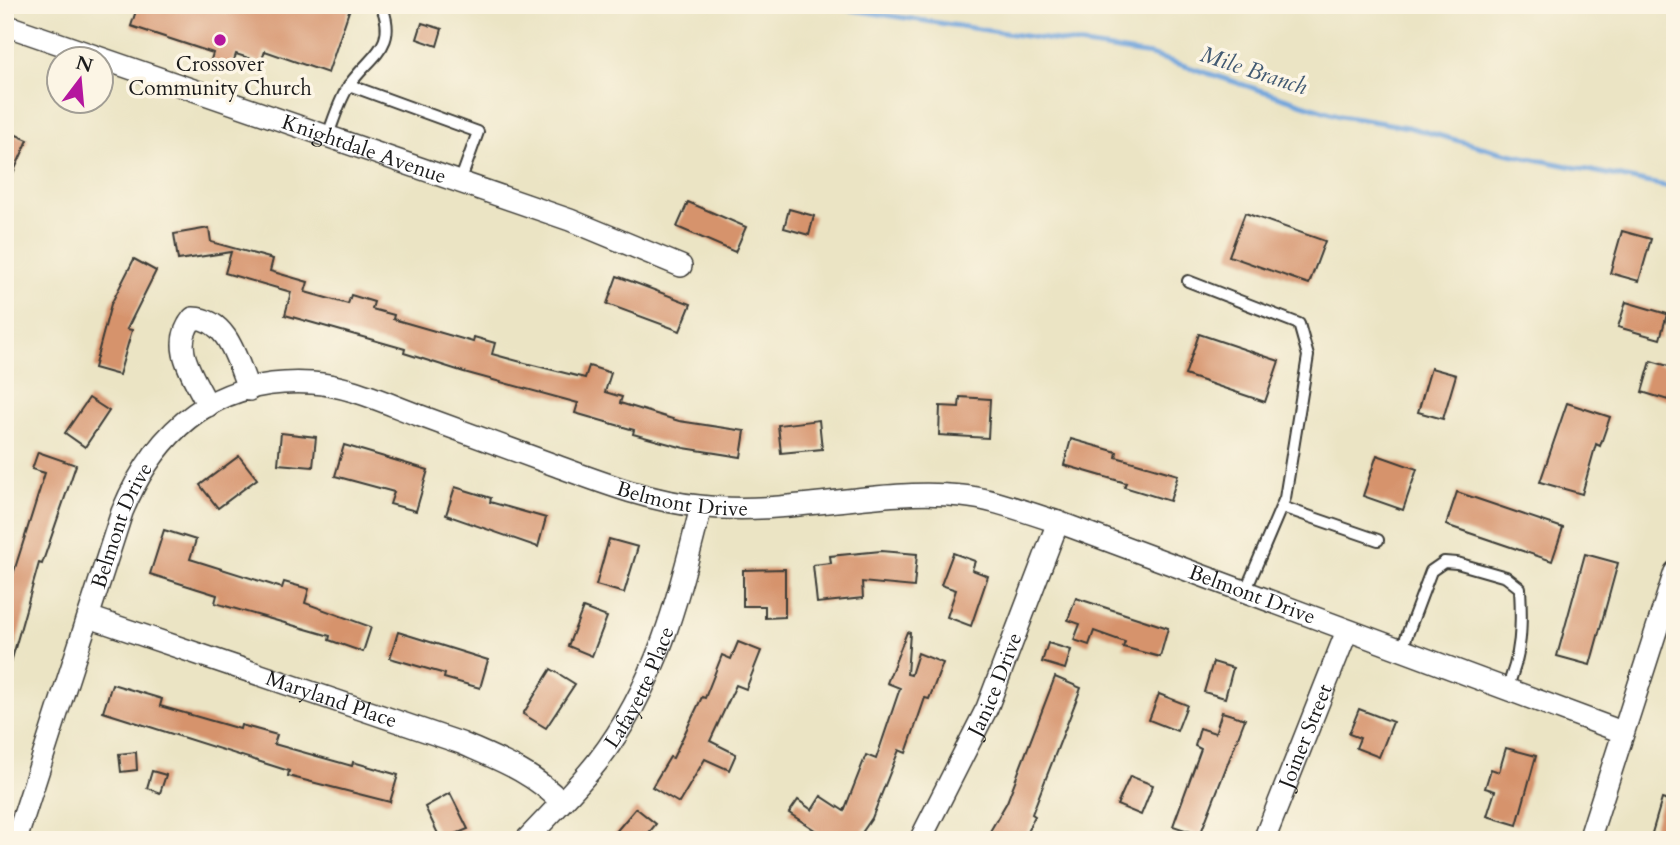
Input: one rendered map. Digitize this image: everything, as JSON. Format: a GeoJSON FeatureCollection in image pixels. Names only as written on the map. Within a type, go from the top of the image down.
{"type":"FeatureCollection","features":[{"type":"Feature","properties":{"kind":"street","name":"Knightdale Avenue"},"geometry":{"type":"LineString","coordinates":[[5,26],[570,220],[681,266]]}},
{"type":"Feature","properties":{"kind":"street"},"geometry":{"type":"LineString","coordinates":[[208,406],[181,348],[183,330],[193,318],[207,318],[223,330],[249,390]]}},
{"type":"Feature","properties":{"kind":"street","name":"Belmont Drive"},"geometry":{"type":"LineString","coordinates":[[16,840],[135,480],[170,432],[208,406],[249,390],[280,384],[314,383],[360,394],[611,485],[701,507],[766,510],[900,495],[963,496],[1058,523],[1622,732]]}},
{"type":"Feature","properties":{"kind":"street","name":"Lafayette Place"},"geometry":{"type":"LineString","coordinates":[[526,840],[598,761],[653,669],[677,602],[701,507]]}},
{"type":"Feature","properties":{"kind":"street","name":"Janice Drive"},"geometry":{"type":"LineString","coordinates":[[920,840],[986,708],[1058,523]]}},
{"type":"Feature","properties":{"kind":"street"},"geometry":{"type":"LineString","coordinates":[[1589,840],[1675,572]]}},
{"type":"Feature","properties":{"kind":"street","name":"Maryland Place"},"geometry":{"type":"LineString","coordinates":[[89,617],[461,743],[520,769],[546,786],[561,802]]}},
{"type":"Feature","properties":{"kind":"street","name":"Joiner Street"},"geometry":{"type":"LineString","coordinates":[[1264,840],[1347,631]]}},
{"type":"Feature","properties":{"kind":"lane"},"geometry":{"type":"LineString","coordinates":[[328,135],[349,85],[381,51],[388,23],[381,5]]}},
{"type":"Feature","properties":{"kind":"lane"},"geometry":{"type":"LineString","coordinates":[[349,85],[478,132],[460,182]]}},
{"type":"Feature","properties":{"kind":"lane"},"geometry":{"type":"LineString","coordinates":[[1188,281],[1299,324],[1308,356],[1302,409],[1282,507],[1245,592]]}},
{"type":"Feature","properties":{"kind":"lane"},"geometry":{"type":"LineString","coordinates":[[1282,507],[1378,540]]}},
{"type":"Feature","properties":{"kind":"lane"},"geometry":{"type":"LineString","coordinates":[[1401,651],[1431,571],[1444,562],[1457,563],[1506,578],[1520,587],[1522,639],[1516,669],[1506,690]]}},
{"type":"Feature","properties":{"kind":"building"},"geometry":{"type":"Polygon","coordinates":[[[138,5],[203,5],[229,14],[231,5],[351,5],[328,73],[265,51],[261,62],[236,54],[231,70],[210,63],[213,53],[131,26],[138,5]]]}},
{"type":"Feature","properties":{"kind":"building"},"geometry":{"type":"Polygon","coordinates":[[[422,23],[442,29],[437,46],[417,39],[422,23]]]}},
{"type":"Feature","properties":{"kind":"building"},"geometry":{"type":"Polygon","coordinates":[[[5,130],[28,140],[5,191],[5,130]]]}},
{"type":"Feature","properties":{"kind":"building"},"geometry":{"type":"Polygon","coordinates":[[[688,202],[746,227],[735,252],[677,227],[688,202]]]}},
{"type":"Feature","properties":{"kind":"building"},"geometry":{"type":"Polygon","coordinates":[[[789,209],[814,216],[809,235],[784,228],[789,209]]]}},
{"type":"Feature","properties":{"kind":"building"},"geometry":{"type":"Polygon","coordinates":[[[1245,213],[1325,241],[1309,284],[1229,256],[1245,213]]]}},
{"type":"Feature","properties":{"kind":"building"},"geometry":{"type":"Polygon","coordinates":[[[209,228],[211,242],[273,259],[270,271],[308,282],[305,292],[348,304],[351,295],[374,302],[372,309],[394,315],[393,319],[473,342],[474,337],[495,343],[492,354],[525,363],[585,378],[589,366],[611,373],[605,392],[622,397],[620,403],[679,421],[745,431],[741,457],[684,448],[633,434],[634,430],[575,413],[578,403],[464,372],[404,353],[405,349],[285,315],[291,292],[225,273],[231,252],[178,260],[174,234],[209,228]]]}},
{"type":"Feature","properties":{"kind":"building"},"geometry":{"type":"Polygon","coordinates":[[[1622,231],[1651,239],[1639,281],[1610,273],[1622,231]]]}},
{"type":"Feature","properties":{"kind":"building"},"geometry":{"type":"Polygon","coordinates":[[[134,259],[156,271],[127,329],[132,330],[119,375],[94,368],[111,304],[134,259]]]}},
{"type":"Feature","properties":{"kind":"building"},"geometry":{"type":"Polygon","coordinates":[[[617,276],[691,304],[680,331],[607,304],[617,276]]]}},
{"type":"Feature","properties":{"kind":"building"},"geometry":{"type":"Polygon","coordinates":[[[1626,302],[1667,314],[1660,339],[1618,327],[1626,302]]]}},
{"type":"Feature","properties":{"kind":"building"},"geometry":{"type":"Polygon","coordinates":[[[1199,334],[1279,361],[1265,402],[1185,375],[1199,334]]]}},
{"type":"Feature","properties":{"kind":"building"},"geometry":{"type":"Polygon","coordinates":[[[1651,361],[1675,368],[1668,400],[1642,392],[1651,361]]]}},
{"type":"Feature","properties":{"kind":"building"},"geometry":{"type":"Polygon","coordinates":[[[1431,368],[1456,375],[1443,419],[1418,412],[1431,368]]]}},
{"type":"Feature","properties":{"kind":"building"},"geometry":{"type":"Polygon","coordinates":[[[960,397],[990,399],[988,438],[939,435],[940,406],[959,407],[960,397]]]}},
{"type":"Feature","properties":{"kind":"building"},"geometry":{"type":"Polygon","coordinates":[[[89,398],[109,411],[85,447],[65,433],[89,398]]]}},
{"type":"Feature","properties":{"kind":"building"},"geometry":{"type":"Polygon","coordinates":[[[1567,403],[1610,417],[1600,446],[1596,444],[1582,494],[1540,482],[1567,403]]]}},
{"type":"Feature","properties":{"kind":"building"},"geometry":{"type":"Polygon","coordinates":[[[819,420],[822,449],[781,453],[778,425],[819,420]]]}},
{"type":"Feature","properties":{"kind":"building"},"geometry":{"type":"Polygon","coordinates":[[[281,433],[316,437],[313,467],[278,464],[281,433]]]}},
{"type":"Feature","properties":{"kind":"building"},"geometry":{"type":"Polygon","coordinates":[[[1071,439],[1117,452],[1116,457],[1178,475],[1170,501],[1124,487],[1126,483],[1064,465],[1071,439]]]}},
{"type":"Feature","properties":{"kind":"building"},"geometry":{"type":"Polygon","coordinates":[[[344,445],[428,470],[416,511],[390,504],[394,492],[335,476],[344,445]]]}},
{"type":"Feature","properties":{"kind":"building"},"geometry":{"type":"Polygon","coordinates":[[[38,452],[76,465],[42,564],[39,563],[10,666],[5,666],[5,582],[10,584],[45,473],[32,469],[38,452]]]}},
{"type":"Feature","properties":{"kind":"building"},"geometry":{"type":"Polygon","coordinates":[[[1377,455],[1417,469],[1403,510],[1363,496],[1377,455]]]}},
{"type":"Feature","properties":{"kind":"building"},"geometry":{"type":"Polygon","coordinates":[[[239,456],[257,479],[218,508],[200,485],[239,456]]]}},
{"type":"Feature","properties":{"kind":"building"},"geometry":{"type":"Polygon","coordinates":[[[455,487],[491,498],[490,502],[546,518],[538,547],[446,515],[455,487]]]}},
{"type":"Feature","properties":{"kind":"building"},"geometry":{"type":"Polygon","coordinates":[[[1457,492],[1563,528],[1552,561],[1446,525],[1457,492]]]}},
{"type":"Feature","properties":{"kind":"building"},"geometry":{"type":"Polygon","coordinates":[[[164,530],[196,540],[190,559],[282,588],[284,582],[309,589],[305,603],[371,627],[363,652],[329,640],[330,636],[215,603],[217,595],[150,574],[164,530]]]}},
{"type":"Feature","properties":{"kind":"building"},"geometry":{"type":"Polygon","coordinates":[[[609,539],[638,547],[624,593],[596,585],[609,539]]]}},
{"type":"Feature","properties":{"kind":"building"},"geometry":{"type":"Polygon","coordinates":[[[881,551],[917,554],[914,587],[862,582],[863,598],[817,603],[813,565],[831,563],[830,556],[881,551]]]}},
{"type":"Feature","properties":{"kind":"building"},"geometry":{"type":"Polygon","coordinates":[[[953,553],[975,561],[972,570],[988,576],[971,626],[947,617],[956,590],[941,585],[953,553]]]}},
{"type":"Feature","properties":{"kind":"building"},"geometry":{"type":"Polygon","coordinates":[[[1585,554],[1618,563],[1590,665],[1557,656],[1585,554]]]}},
{"type":"Feature","properties":{"kind":"building"},"geometry":{"type":"Polygon","coordinates":[[[785,569],[785,617],[765,618],[765,606],[743,606],[743,570],[785,569]]]}},
{"type":"Feature","properties":{"kind":"building"},"geometry":{"type":"Polygon","coordinates":[[[1076,598],[1168,628],[1160,657],[1123,647],[1125,642],[1094,631],[1089,645],[1074,640],[1080,624],[1068,620],[1076,598]]]}},
{"type":"Feature","properties":{"kind":"building"},"geometry":{"type":"Polygon","coordinates":[[[583,608],[607,617],[592,656],[568,646],[583,608]]]}},
{"type":"Feature","properties":{"kind":"building"},"geometry":{"type":"Polygon","coordinates":[[[398,632],[488,660],[480,688],[444,678],[445,674],[390,658],[398,632]]]}},
{"type":"Feature","properties":{"kind":"building"},"geometry":{"type":"Polygon","coordinates":[[[907,632],[910,633],[907,674],[911,675],[918,653],[943,663],[929,699],[925,698],[906,753],[899,750],[872,818],[857,840],[830,840],[789,813],[798,800],[812,810],[821,796],[844,811],[866,755],[876,759],[900,688],[887,683],[907,632]]]}},
{"type":"Feature","properties":{"kind":"building"},"geometry":{"type":"Polygon","coordinates":[[[738,642],[761,651],[746,689],[736,685],[710,741],[736,754],[729,770],[705,759],[679,803],[652,787],[670,757],[673,758],[702,697],[705,698],[722,655],[731,659],[738,642]]]}},
{"type":"Feature","properties":{"kind":"building"},"geometry":{"type":"Polygon","coordinates":[[[1048,643],[1071,650],[1065,669],[1042,662],[1048,643]]]}},
{"type":"Feature","properties":{"kind":"building"},"geometry":{"type":"Polygon","coordinates":[[[1213,662],[1233,668],[1225,698],[1204,692],[1213,662]]]}},
{"type":"Feature","properties":{"kind":"building"},"geometry":{"type":"Polygon","coordinates":[[[551,669],[575,684],[546,728],[523,714],[551,669]]]}},
{"type":"Feature","properties":{"kind":"building"},"geometry":{"type":"Polygon","coordinates":[[[1055,677],[1081,688],[1032,814],[1035,816],[1023,840],[1002,840],[989,833],[1007,802],[1055,677]]]}},
{"type":"Feature","properties":{"kind":"building"},"geometry":{"type":"Polygon","coordinates":[[[112,684],[162,699],[160,706],[240,729],[241,725],[277,735],[274,744],[352,766],[353,762],[398,775],[390,802],[288,776],[289,771],[103,712],[112,684]]]}},
{"type":"Feature","properties":{"kind":"building"},"geometry":{"type":"Polygon","coordinates":[[[1159,694],[1187,705],[1177,731],[1149,720],[1159,694]]]}},
{"type":"Feature","properties":{"kind":"building"},"geometry":{"type":"Polygon","coordinates":[[[1359,709],[1393,722],[1379,757],[1356,748],[1360,738],[1349,734],[1359,709]]]}},
{"type":"Feature","properties":{"kind":"building"},"geometry":{"type":"Polygon","coordinates":[[[1222,712],[1245,719],[1200,835],[1173,826],[1201,749],[1195,746],[1200,728],[1215,733],[1222,712]]]}},
{"type":"Feature","properties":{"kind":"building"},"geometry":{"type":"Polygon","coordinates":[[[1506,748],[1536,756],[1517,825],[1487,816],[1495,791],[1485,788],[1491,769],[1499,772],[1506,748]]]}},
{"type":"Feature","properties":{"kind":"building"},"geometry":{"type":"Polygon","coordinates":[[[136,752],[137,770],[121,772],[119,754],[136,752]]]}},
{"type":"Feature","properties":{"kind":"building"},"geometry":{"type":"Polygon","coordinates":[[[152,771],[166,775],[160,793],[147,788],[152,771]]]}},
{"type":"Feature","properties":{"kind":"building"},"geometry":{"type":"Polygon","coordinates":[[[1130,776],[1153,785],[1141,815],[1117,805],[1130,776]]]}},
{"type":"Feature","properties":{"kind":"building"},"geometry":{"type":"Polygon","coordinates":[[[450,793],[468,829],[441,840],[425,807],[450,793]]]}},
{"type":"Feature","properties":{"kind":"building"},"geometry":{"type":"Polygon","coordinates":[[[1662,799],[1675,803],[1675,840],[1650,840],[1662,799]]]}},
{"type":"Feature","properties":{"kind":"building"},"geometry":{"type":"Polygon","coordinates":[[[636,808],[656,824],[643,840],[609,840],[636,808]]]}},
{"type":"Feature","properties":{"kind":"waterway","name":"Mile Branch"},"geometry":{"type":"LineString","coordinates":[[819,5],[1151,55],[1340,116],[1408,127],[1500,152],[1675,188]]}},
{"type":"Feature","properties":{"kind":"place","name":"Crossover Community Church"},"geometry":{"type":"Point","coordinates":[220,40]}}]}
